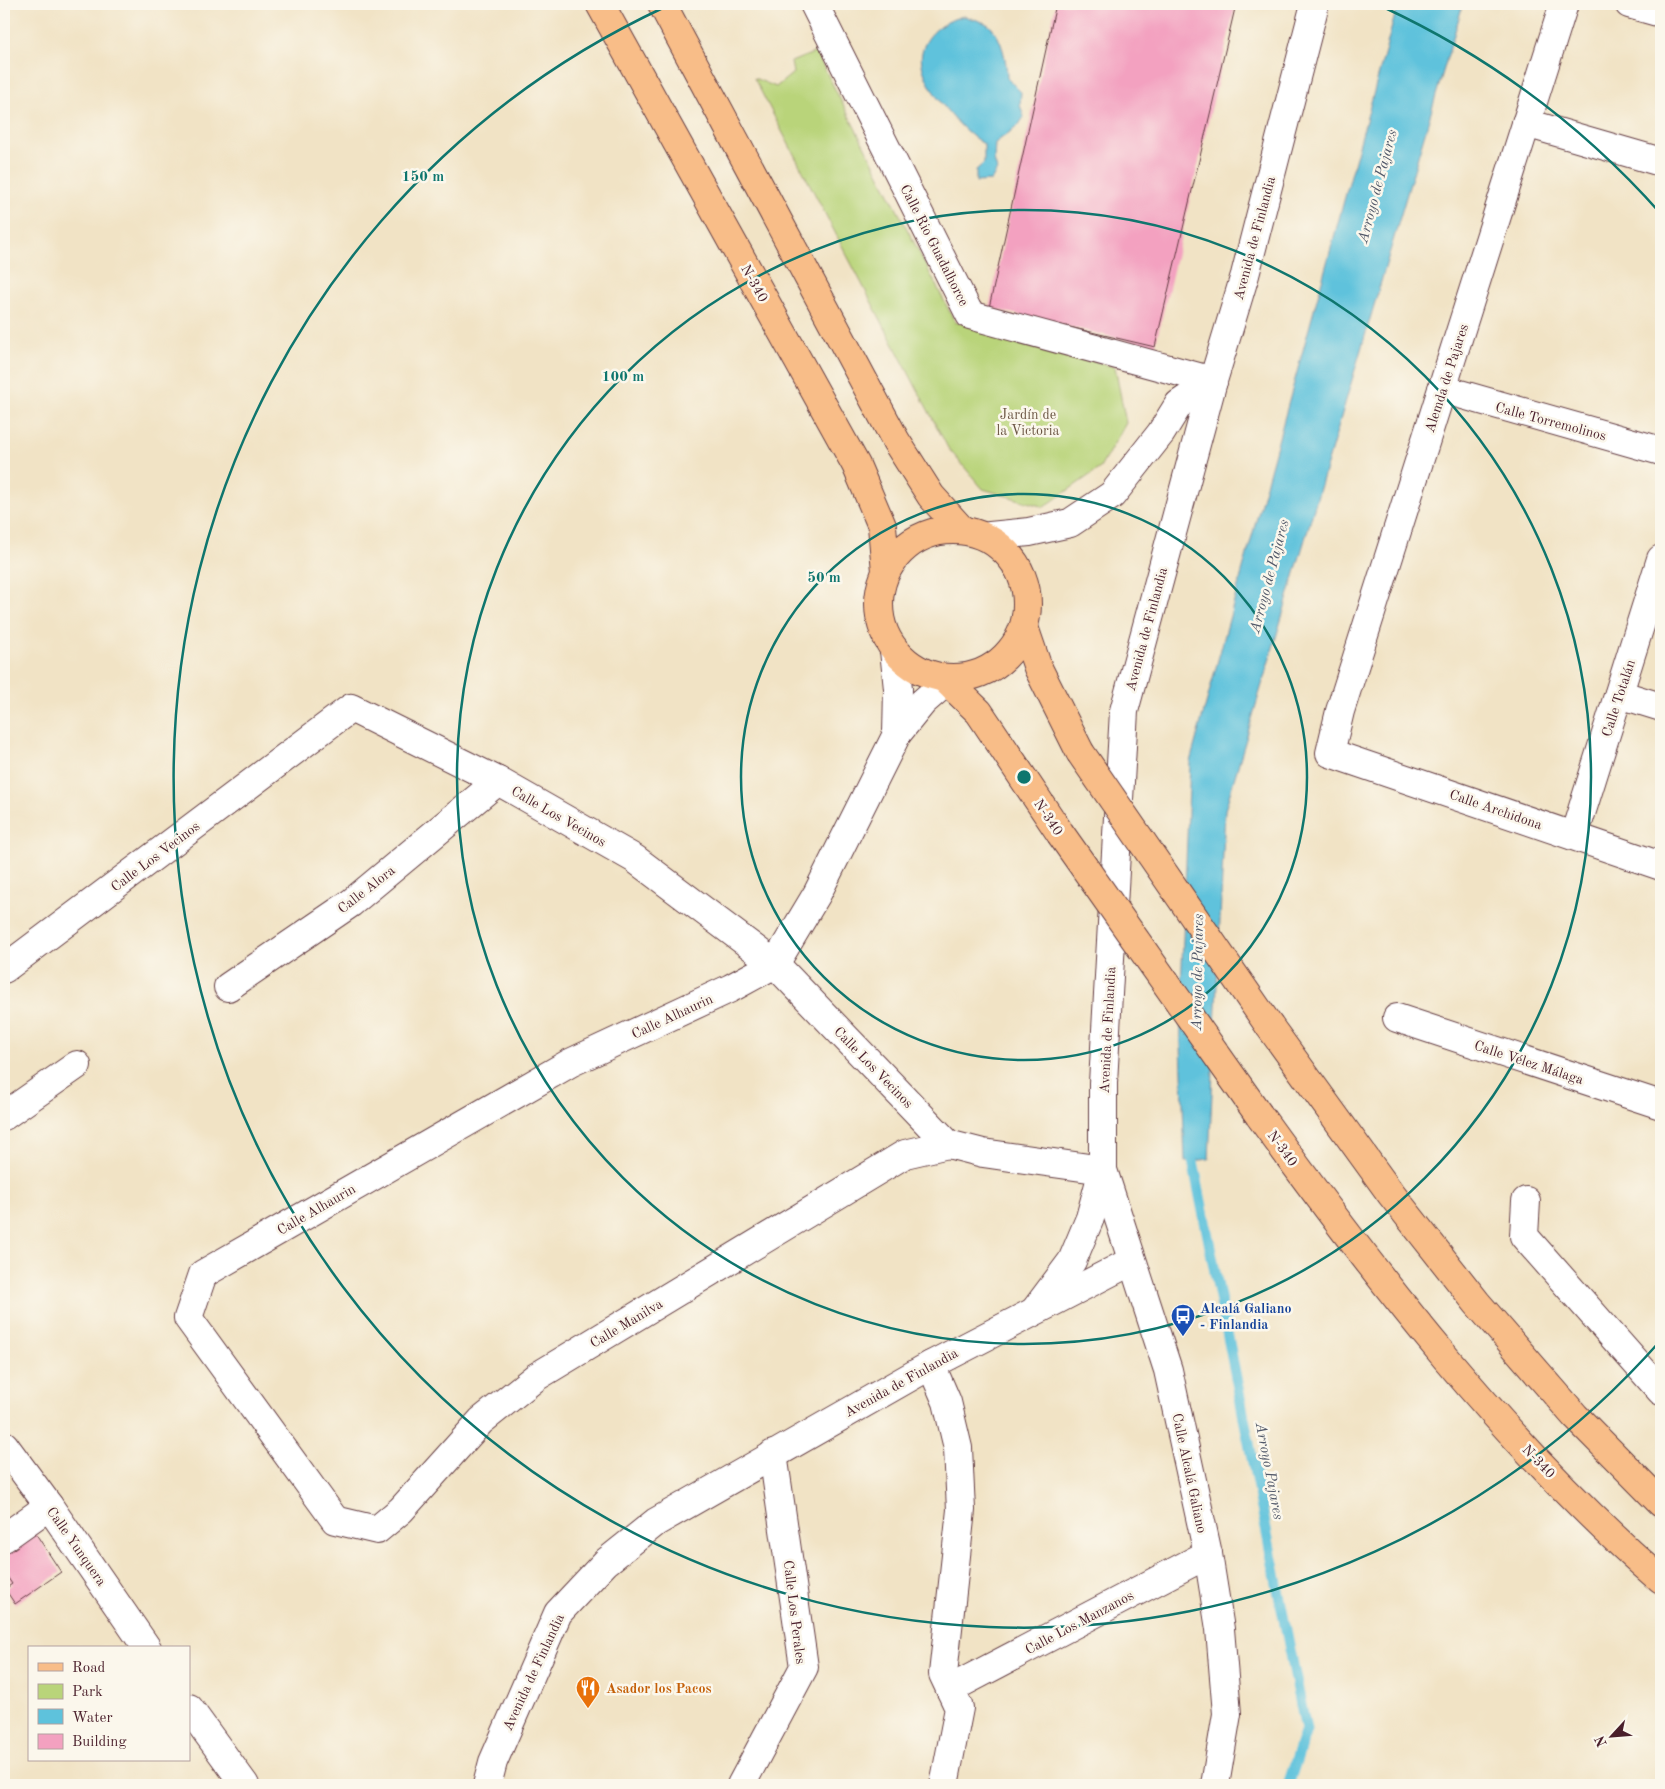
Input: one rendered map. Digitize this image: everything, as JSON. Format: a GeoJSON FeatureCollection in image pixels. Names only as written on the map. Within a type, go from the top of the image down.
{"type":"FeatureCollection","features":[{"type":"Feature","properties":{"kind":"main road","name":"N-340"},"geometry":{"type":"LineString","coordinates":[[600,4],[856,465],[882,526],[886,571]]}},
{"type":"Feature","properties":{"kind":"main road"},"geometry":{"type":"LineString","coordinates":[[662,4],[896,441],[931,496],[961,529]]}},
{"type":"Feature","properties":{"kind":"main road","name":"N-340"},"geometry":{"type":"LineString","coordinates":[[990,536],[961,529],[931,533],[907,544],[886,571],[880,587],[880,619],[894,650],[912,666],[933,677],[947,681],[979,712],[1060,833],[1258,1115],[1338,1225],[1431,1341],[1532,1455],[1661,1580]]}},
{"type":"Feature","properties":{"kind":"main road"},"geometry":{"type":"LineString","coordinates":[[990,536],[1015,563],[1027,595],[1024,627],[1038,668],[1080,752],[1270,1028],[1391,1194],[1477,1303],[1575,1416],[1661,1503]]}},
{"type":"Feature","properties":{"kind":"main road"},"geometry":{"type":"LineString","coordinates":[[947,681],[967,678],[988,669],[1007,656],[1024,627]]}},
{"type":"Feature","properties":{"kind":"street","name":"Calle Rio Guadalhorce"},"geometry":{"type":"LineString","coordinates":[[814,4],[970,315],[1213,381]]}},
{"type":"Feature","properties":{"kind":"street","name":"Avenida de Finlandia"},"geometry":{"type":"LineString","coordinates":[[487,1785],[493,1762],[558,1613],[606,1562],[656,1522],[931,1365],[1036,1309],[1072,1261],[1090,1218],[1103,1170],[1103,1083],[1124,711],[1213,381],[1245,275],[1315,4]]}},
{"type":"Feature","properties":{"kind":"street","name":"Alemda de Pajares"},"geometry":{"type":"LineString","coordinates":[[1330,753],[1340,711],[1564,4]]}},
{"type":"Feature","properties":{"kind":"street"},"geometry":{"type":"LineString","coordinates":[[1629,4],[1661,12]]}},
{"type":"Feature","properties":{"kind":"street"},"geometry":{"type":"LineString","coordinates":[[1526,124],[1661,162]]}},
{"type":"Feature","properties":{"kind":"street"},"geometry":{"type":"LineString","coordinates":[[990,536],[1029,532],[1070,523],[1112,495],[1161,432],[1179,404],[1213,381]]}},
{"type":"Feature","properties":{"kind":"street","name":"Calle Torremolinos"},"geometry":{"type":"LineString","coordinates":[[1442,389],[1661,450]]}},
{"type":"Feature","properties":{"kind":"street","name":"Calle Totalán"},"geometry":{"type":"LineString","coordinates":[[1574,836],[1661,559]]}},
{"type":"Feature","properties":{"kind":"street"},"geometry":{"type":"LineString","coordinates":[[894,650],[898,689],[897,734]]}},
{"type":"Feature","properties":{"kind":"street"},"geometry":{"type":"LineString","coordinates":[[775,964],[818,894],[897,734],[924,702],[947,681]]}},
{"type":"Feature","properties":{"kind":"street"},"geometry":{"type":"LineString","coordinates":[[1619,694],[1661,707]]}},
{"type":"Feature","properties":{"kind":"street","name":"Calle Los Vecinos"},"geometry":{"type":"LineString","coordinates":[[4,969],[351,708],[498,781],[635,860],[775,964],[948,1144]]}},
{"type":"Feature","properties":{"kind":"street","name":"Calle Archidona"},"geometry":{"type":"LineString","coordinates":[[1330,753],[1661,866]]}},
{"type":"Feature","properties":{"kind":"street","name":"Calle Alora"},"geometry":{"type":"LineString","coordinates":[[228,987],[351,903],[498,781]]}},
{"type":"Feature","properties":{"kind":"street","name":"Calle Alhaurin"},"geometry":{"type":"LineString","coordinates":[[377,1530],[334,1520],[188,1318],[203,1274],[570,1063],[731,988],[775,964]]}},
{"type":"Feature","properties":{"kind":"street","name":"Calle Vélez Málaga"},"geometry":{"type":"LineString","coordinates":[[1397,1018],[1661,1105]]}},
{"type":"Feature","properties":{"kind":"street"},"geometry":{"type":"LineString","coordinates":[[4,1116],[77,1065]]}},
{"type":"Feature","properties":{"kind":"street"},"geometry":{"type":"LineString","coordinates":[[948,1144],[983,1153],[1103,1170]]}},
{"type":"Feature","properties":{"kind":"street","name":"Calle Manilva"},"geometry":{"type":"LineString","coordinates":[[377,1530],[401,1510],[481,1421],[536,1377],[904,1154],[948,1144]]}},
{"type":"Feature","properties":{"kind":"street","name":"Calle Alcalá Galiano"},"geometry":{"type":"LineString","coordinates":[[1103,1170],[1168,1370],[1208,1554],[1220,1629],[1227,1714],[1215,1785]]}},
{"type":"Feature","properties":{"kind":"street"},"geometry":{"type":"LineString","coordinates":[[1526,1201],[1524,1236],[1661,1391]]}},
{"type":"Feature","properties":{"kind":"street"},"geometry":{"type":"LineString","coordinates":[[1036,1309],[1132,1261]]}},
{"type":"Feature","properties":{"kind":"street"},"geometry":{"type":"LineString","coordinates":[[931,1365],[947,1402],[958,1448],[961,1510],[943,1674],[959,1708],[944,1785]]}},
{"type":"Feature","properties":{"kind":"street","name":"Calle Yunquera"},"geometry":{"type":"LineString","coordinates":[[4,1445],[49,1506],[146,1646]]}},
{"type":"Feature","properties":{"kind":"street","name":"Calle Los Perales"},"geometry":{"type":"LineString","coordinates":[[741,1785],[804,1667],[773,1454]]}},
{"type":"Feature","properties":{"kind":"street"},"geometry":{"type":"LineString","coordinates":[[4,1538],[49,1506]]}},
{"type":"Feature","properties":{"kind":"street","name":"Calle Los Manzanos"},"geometry":{"type":"LineString","coordinates":[[950,1689],[1208,1554]]}},
{"type":"Feature","properties":{"kind":"street"},"geometry":{"type":"LineString","coordinates":[[190,1709],[245,1785]]}},
{"type":"Feature","properties":{"kind":"green space","name":"Jardín de la Victoria"},"geometry":{"type":"Polygon","coordinates":[[[816,52],[955,322],[1115,367],[1126,423],[1100,468],[1044,507],[983,489],[948,448],[754,78],[776,87],[793,73],[791,62],[816,52]]]}},
{"type":"Feature","properties":{"kind":"water","name":"Arroyo de Pajares"},"geometry":{"type":"Polygon","coordinates":[[[1398,4],[1463,4],[1225,810],[1209,1159],[1185,1162],[1180,1015],[1190,762],[1398,4]]]}},
{"type":"Feature","properties":{"kind":"water"},"geometry":{"type":"Polygon","coordinates":[[[964,16],[985,23],[994,31],[1003,50],[1007,78],[1021,92],[1020,105],[1024,117],[1018,126],[995,143],[994,160],[997,170],[991,181],[976,182],[976,170],[984,163],[984,144],[974,138],[952,117],[942,104],[932,90],[922,63],[922,52],[928,38],[944,24],[964,16]]]}},
{"type":"Feature","properties":{"kind":"building"},"geometry":{"type":"Polygon","coordinates":[[[1056,4],[1236,4],[1155,347],[989,308],[1056,4]]]}},
{"type":"Feature","properties":{"kind":"building"},"geometry":{"type":"Polygon","coordinates":[[[32,1528],[61,1572],[15,1604],[5,1589],[12,1584],[4,1572],[4,1547],[32,1528]]]}},
{"type":"Feature","properties":{"kind":"waterway","name":"Arroyo Pajares"},"geometry":{"type":"LineString","coordinates":[[1193,1161],[1306,1730],[1288,1785]]}},
{"type":"Feature","properties":{"kind":"place","name":"Alcalá Galiano - Finlandia"},"geometry":{"type":"Point","coordinates":[1183,1337]}},
{"type":"Feature","properties":{"kind":"place","name":"Asador los Pacos"},"geometry":{"type":"Point","coordinates":[588,1709]}}]}
